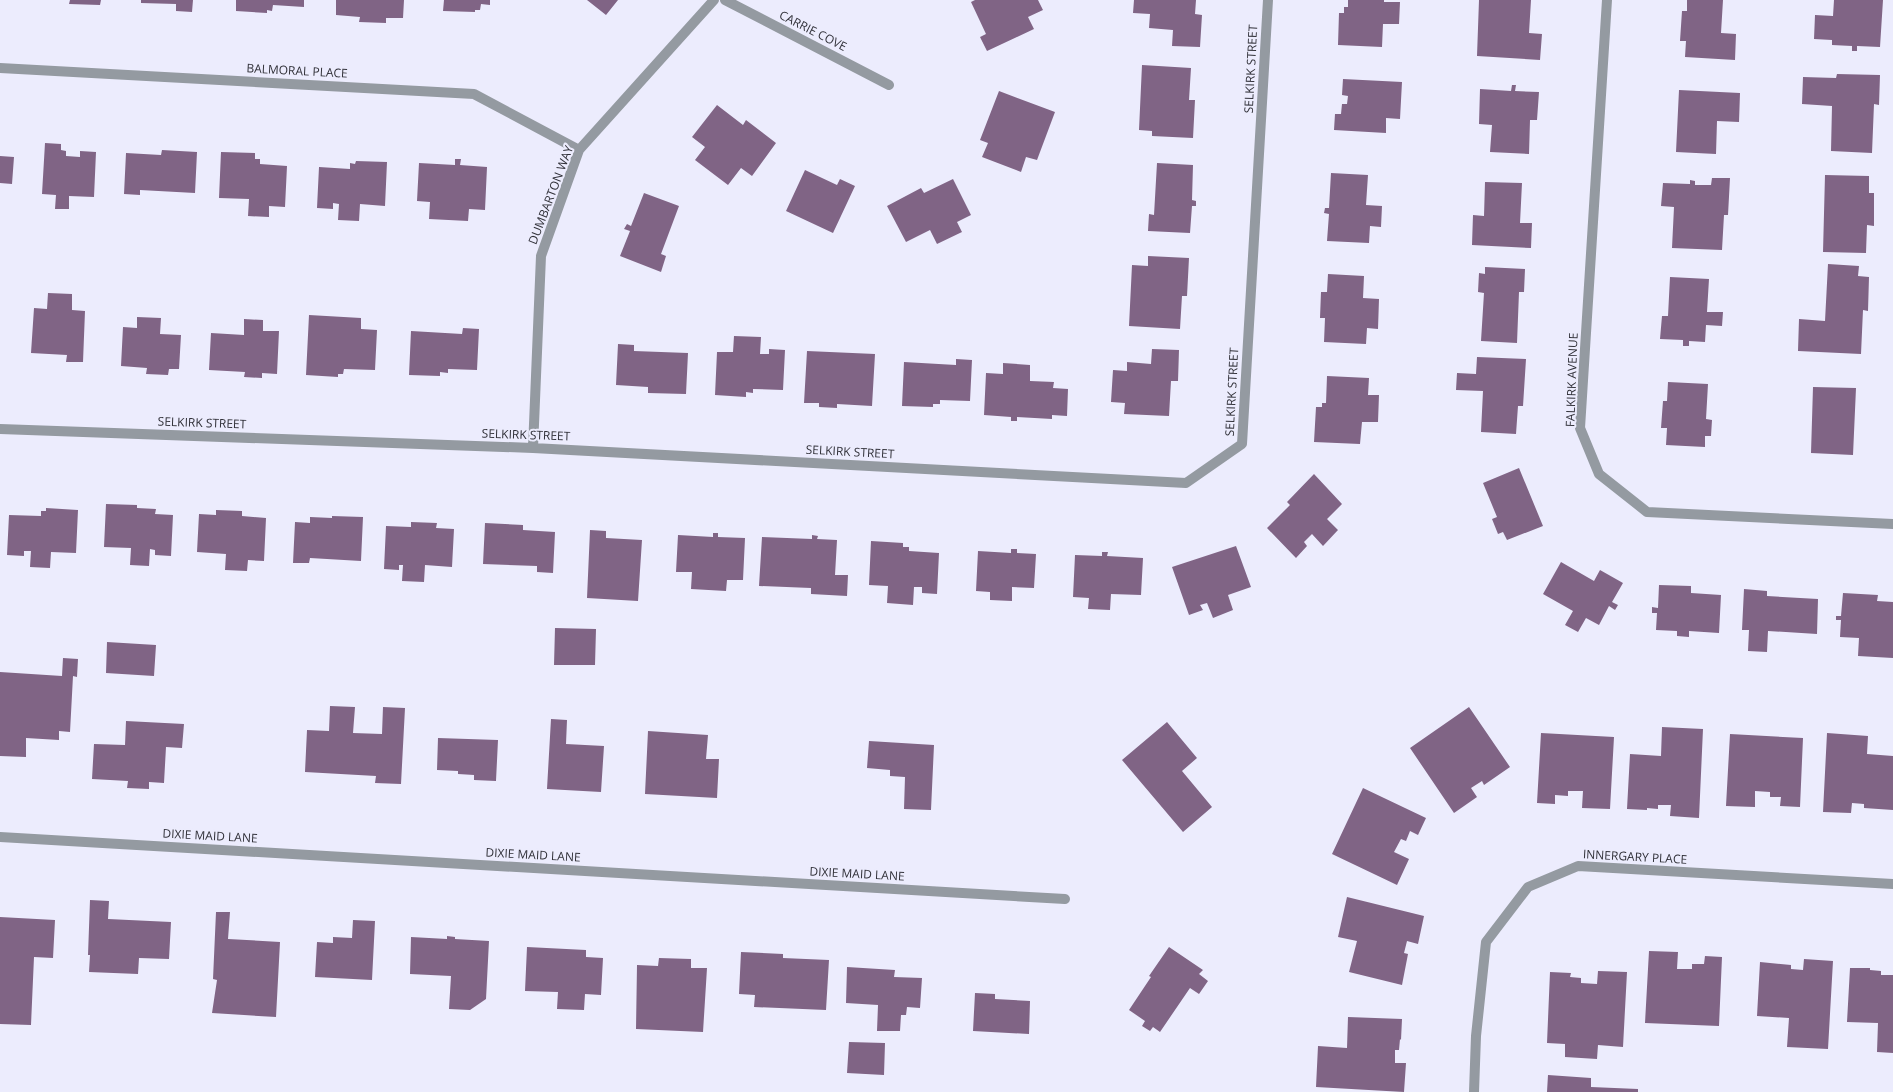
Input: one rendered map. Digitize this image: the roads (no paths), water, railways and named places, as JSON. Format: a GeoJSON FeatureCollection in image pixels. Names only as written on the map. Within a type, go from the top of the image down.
{"type":"FeatureCollection","features":[{"type":"Feature","properties":{"kind":"street","name":"DUMBARTON WAY"},"geometry":{"type":"LineString","coordinates":[[533,448],[541,256],[579,150],[714,0]]}},
{"type":"Feature","properties":{"kind":"street","name":"CARRIE COVE"},"geometry":{"type":"LineString","coordinates":[[725,0],[889,85]]}},
{"type":"Feature","properties":{"kind":"street","name":"SELKIRK STREET"},"geometry":{"type":"LineString","coordinates":[[0,429],[533,448],[1186,483],[1242,444],[1268,0]]}},
{"type":"Feature","properties":{"kind":"street","name":"FALKIRK AVENUE"},"geometry":{"type":"LineString","coordinates":[[1607,0],[1580,428],[1599,474],[1647,512],[1893,524]]}},
{"type":"Feature","properties":{"kind":"street","name":"BALMORAL PLACE"},"geometry":{"type":"LineString","coordinates":[[0,68],[474,94],[579,150]]}},
{"type":"Feature","properties":{"kind":"street","name":"DIXIE MAID LANE"},"geometry":{"type":"LineString","coordinates":[[0,837],[1065,899]]}},
{"type":"Feature","properties":{"kind":"street","name":"INNERGARY PLACE"},"geometry":{"type":"LineString","coordinates":[[1474,1092],[1476,1036],[1486,942],[1528,887],[1578,866],[1893,884]]}}]}
